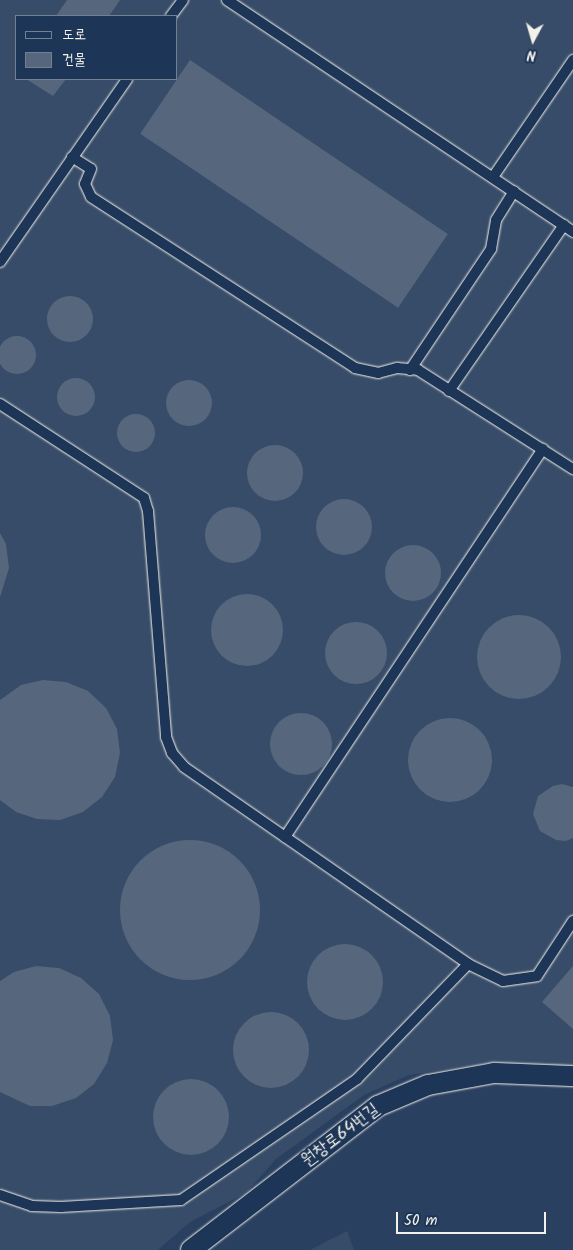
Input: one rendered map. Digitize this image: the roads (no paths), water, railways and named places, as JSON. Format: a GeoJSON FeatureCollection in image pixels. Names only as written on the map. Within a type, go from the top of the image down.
{"type":"FeatureCollection","features":[{"type":"Feature","properties":{"kind":"street","name":"원창로64번길"},"geometry":{"type":"LineString","coordinates":[[191,1250],[378,1106],[428,1086],[494,1073],[573,1076]]}},
{"type":"Feature","properties":{"kind":"lane"},"geometry":{"type":"LineString","coordinates":[[172,15],[183,0]]}},
{"type":"Feature","properties":{"kind":"lane"},"geometry":{"type":"LineString","coordinates":[[227,0],[573,232]]}},
{"type":"Feature","properties":{"kind":"lane"},"geometry":{"type":"LineString","coordinates":[[493,177],[573,60]]}},
{"type":"Feature","properties":{"kind":"lane"},"geometry":{"type":"LineString","coordinates":[[0,262],[126,80]]}},
{"type":"Feature","properties":{"kind":"lane"},"geometry":{"type":"LineString","coordinates":[[72,157],[91,169],[85,184],[91,196],[355,368],[378,373],[397,368],[418,370],[573,470]]}},
{"type":"Feature","properties":{"kind":"lane"},"geometry":{"type":"LineString","coordinates":[[410,370],[491,249],[496,220],[514,191]]}},
{"type":"Feature","properties":{"kind":"lane"},"geometry":{"type":"LineString","coordinates":[[449,390],[564,226]]}},
{"type":"Feature","properties":{"kind":"lane"},"geometry":{"type":"LineString","coordinates":[[0,404],[144,498],[148,511],[166,737],[172,753],[184,767],[468,964],[503,981],[537,976],[573,921]]}},
{"type":"Feature","properties":{"kind":"lane"},"geometry":{"type":"LineString","coordinates":[[285,837],[543,449]]}},
{"type":"Feature","properties":{"kind":"lane"},"geometry":{"type":"LineString","coordinates":[[0,1195],[32,1206],[61,1207],[181,1200],[357,1079],[468,964]]}}]}
